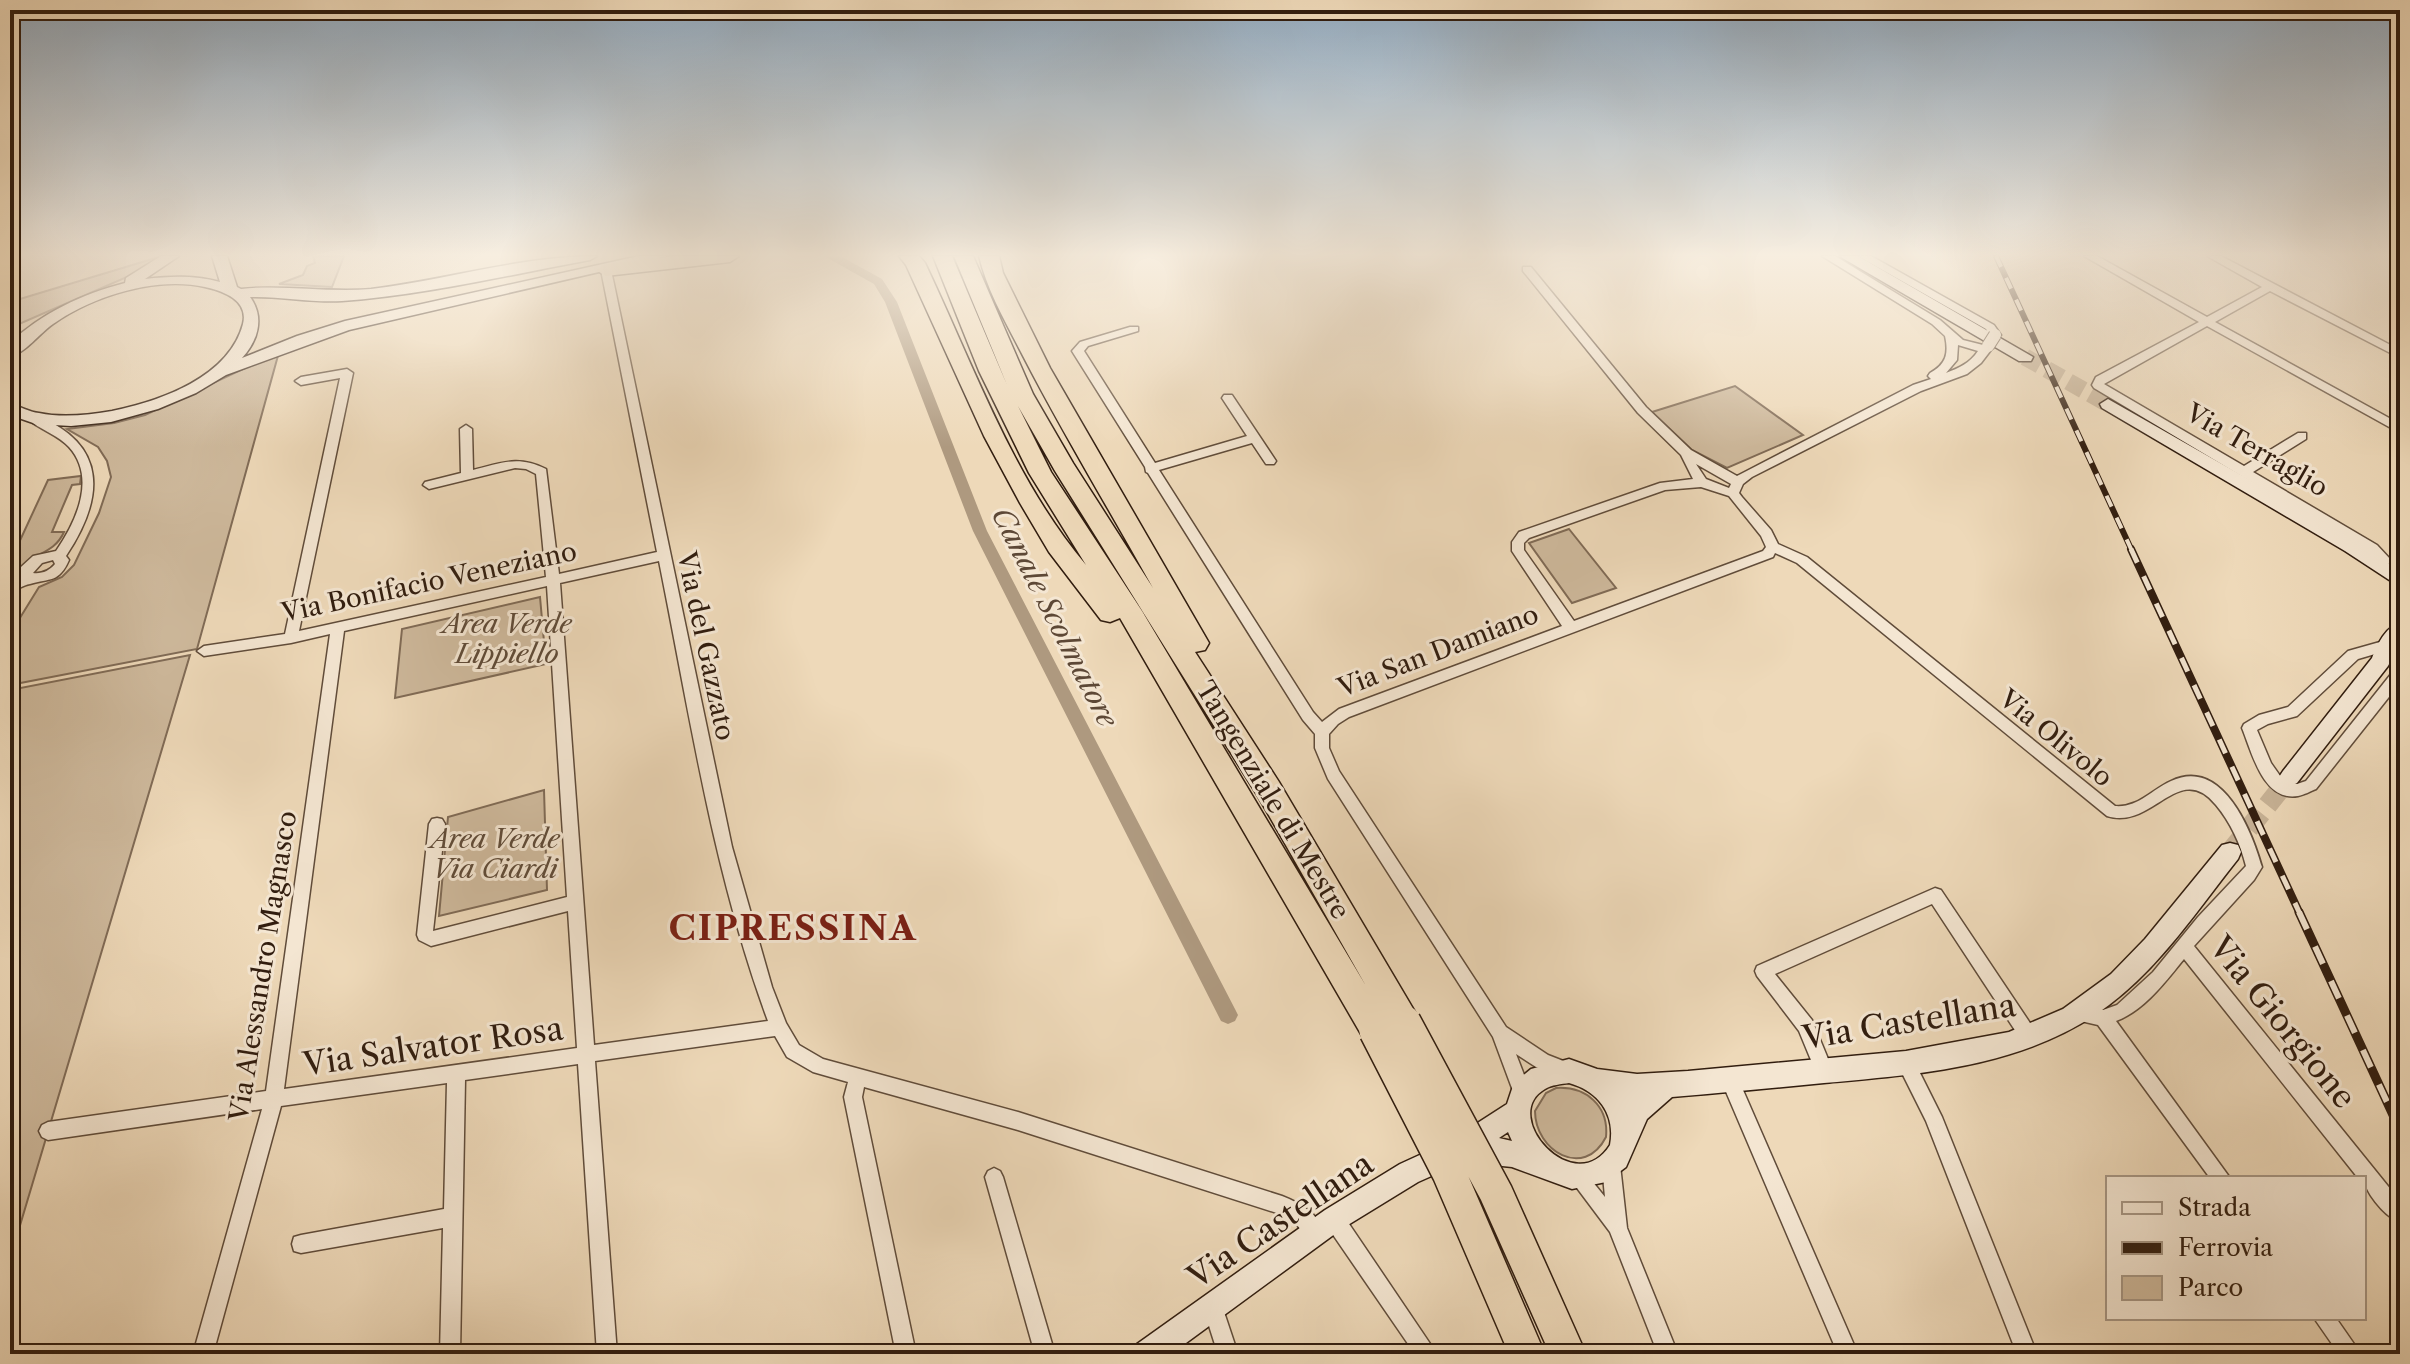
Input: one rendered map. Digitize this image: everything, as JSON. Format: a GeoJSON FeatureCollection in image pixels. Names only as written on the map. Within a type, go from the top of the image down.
{"type":"FeatureCollection","features":[{"type":"Feature","properties":{"kind":"highway"},"geometry":{"type":"LineString","coordinates":[[937,320],[1021,485],[1064,557],[1099,596],[1138,657],[1294,922],[1336,962]]}},
{"type":"Feature","properties":{"kind":"highway","name":"Tangenziale di Mestre"},"geometry":{"type":"LineString","coordinates":[[981,320],[990,371],[1040,473],[1133,618],[1336,962],[1390,1026],[1496,1193],[1568,1354]]}},
{"type":"Feature","properties":{"kind":"highway","name":"Tangenziale di Mestre"},"geometry":{"type":"LineString","coordinates":[[993,320],[1022,394],[1063,466],[1146,593],[1359,941],[1449,1173],[1527,1354]]}},
{"type":"Feature","properties":{"kind":"street"},"geometry":{"type":"LineString","coordinates":[[10,332],[49,320]]}},
{"type":"Feature","properties":{"kind":"street"},"geometry":{"type":"LineString","coordinates":[[10,352],[50,320]]}},
{"type":"Feature","properties":{"kind":"street"},"geometry":{"type":"LineString","coordinates":[[205,380],[232,359],[248,338],[252,320]]}},
{"type":"Feature","properties":{"kind":"street"},"geometry":{"type":"LineString","coordinates":[[37,420],[78,422],[116,417],[173,398],[245,361],[322,333],[382,320]]}},
{"type":"Feature","properties":{"kind":"street","name":"Via del Gazzato"},"geometry":{"type":"LineString","coordinates":[[616,320],[724,847],[764,987],[779,1027],[793,1051],[819,1066],[1018,1121],[1300,1213],[1325,1226],[1427,1354]]}},
{"type":"Feature","properties":{"kind":"street"},"geometry":{"type":"LineString","coordinates":[[1568,320],[1642,410],[1687,453],[1736,488],[1743,511],[1771,538],[1772,547]]}},
{"type":"Feature","properties":{"kind":"street"},"geometry":{"type":"LineString","coordinates":[[1932,320],[1968,347],[1987,348]]}},
{"type":"Feature","properties":{"kind":"street"},"geometry":{"type":"LineString","coordinates":[[1959,320],[2025,357]]}},
{"type":"Feature","properties":{"kind":"street"},"geometry":{"type":"LineString","coordinates":[[1917,388],[1963,371],[1987,348],[1995,335],[1990,327],[1977,320]]}},
{"type":"Feature","properties":{"kind":"street"},"geometry":{"type":"LineString","coordinates":[[2203,320],[2400,429]]}},
{"type":"Feature","properties":{"kind":"street"},"geometry":{"type":"LineString","coordinates":[[2104,397],[2100,380],[2211,320]]}},
{"type":"Feature","properties":{"kind":"street"},"geometry":{"type":"LineString","coordinates":[[2332,320],[2400,355]]}},
{"type":"Feature","properties":{"kind":"street"},"geometry":{"type":"LineString","coordinates":[[1134,329],[1084,344],[1078,351],[1308,716],[1322,732]]}},
{"type":"Feature","properties":{"kind":"street"},"geometry":{"type":"LineString","coordinates":[[1571,628],[1518,551],[1518,542],[1524,535],[1664,486],[1701,483],[1736,488],[1761,467],[1917,388],[1948,368],[1954,352],[1951,336]]}},
{"type":"Feature","properties":{"kind":"street"},"geometry":{"type":"LineString","coordinates":[[291,638],[347,373],[301,381]]}},
{"type":"Feature","properties":{"kind":"street","name":"Via Terraglio"},"geometry":{"type":"LineString","coordinates":[[2104,397],[2244,472],[2372,548],[2392,564]]}},
{"type":"Feature","properties":{"kind":"street","name":"Via Terraglio"},"geometry":{"type":"LineString","coordinates":[[2104,397],[2351,546],[2400,580]]}},
{"type":"Feature","properties":{"kind":"street"},"geometry":{"type":"LineString","coordinates":[[1228,398],[1270,461]]}},
{"type":"Feature","properties":{"kind":"street"},"geometry":{"type":"LineString","coordinates":[[10,587],[58,570],[63,563],[59,556],[83,514],[90,485],[85,462],[74,445],[37,420],[12,411]]}},
{"type":"Feature","properties":{"kind":"street"},"geometry":{"type":"LineString","coordinates":[[466,429],[467,475]]}},
{"type":"Feature","properties":{"kind":"street"},"geometry":{"type":"LineString","coordinates":[[2244,472],[2302,436]]}},
{"type":"Feature","properties":{"kind":"street"},"geometry":{"type":"LineString","coordinates":[[1150,469],[1254,438]]}},
{"type":"Feature","properties":{"kind":"street"},"geometry":{"type":"LineString","coordinates":[[1687,453],[1691,468],[1701,483]]}},
{"type":"Feature","properties":{"kind":"street"},"geometry":{"type":"LineString","coordinates":[[429,485],[515,464],[528,465],[542,472],[553,580],[607,1354]]}},
{"type":"Feature","properties":{"kind":"street","name":"Via Terraglio"},"geometry":{"type":"LineString","coordinates":[[2351,546],[2392,564]]}},
{"type":"Feature","properties":{"kind":"street","name":"Via San Damiano"},"geometry":{"type":"LineString","coordinates":[[1520,1102],[1500,1033],[1333,775],[1319,743],[1322,732],[1344,713],[1768,554],[1772,547]]}},
{"type":"Feature","properties":{"kind":"street","name":"Via Olivolo"},"geometry":{"type":"LineString","coordinates":[[1772,547],[1802,560],[2112,812],[2126,815],[2136,812],[2179,783],[2190,782],[2214,790],[2223,798],[2252,856],[2254,867],[2138,999],[2123,1011],[2103,1018]]}},
{"type":"Feature","properties":{"kind":"street","name":"Via Bonifacio Veneziano"},"geometry":{"type":"LineString","coordinates":[[204,651],[291,638],[662,556]]}},
{"type":"Feature","properties":{"kind":"street","name":"Via Alessandro Magnasco"},"geometry":{"type":"LineString","coordinates":[[203,1354],[274,1099],[338,627]]}},
{"type":"Feature","properties":{"kind":"street"},"geometry":{"type":"LineString","coordinates":[[2395,648],[2353,655],[2292,712],[2264,719],[2249,728],[2273,781],[2285,792],[2296,793],[2311,785],[2400,673]]}},
{"type":"Feature","properties":{"kind":"street"},"geometry":{"type":"LineString","coordinates":[[2290,777],[2395,648]]}},
{"type":"Feature","properties":{"kind":"street"},"geometry":{"type":"LineString","coordinates":[[437,824],[425,935],[431,939],[575,902]]}},
{"type":"Feature","properties":{"kind":"street","name":"Via Castellana"},"geometry":{"type":"LineString","coordinates":[[1596,1081],[1637,1086],[1667,1085],[1906,1063],[1993,1049],[2030,1038],[2078,1013],[2130,972],[2230,852]]}},
{"type":"Feature","properties":{"kind":"street"},"geometry":{"type":"LineString","coordinates":[[1824,1071],[1806,1026],[1763,971],[1935,895],[2030,1038]]}},
{"type":"Feature","properties":{"kind":"street","name":"Via Giorgione"},"geometry":{"type":"LineString","coordinates":[[2184,946],[2396,1211]]}},
{"type":"Feature","properties":{"kind":"street"},"geometry":{"type":"LineString","coordinates":[[2078,1013],[2103,1018],[2220,1176]]}},
{"type":"Feature","properties":{"kind":"street","name":"Via Salvator Rosa"},"geometry":{"type":"LineString","coordinates":[[48,1131],[779,1027]]}},
{"type":"Feature","properties":{"kind":"street","name":"Via San Damiano"},"geometry":{"type":"LineString","coordinates":[[1500,1033],[1542,1061],[1569,1071]]}},
{"type":"Feature","properties":{"kind":"street"},"geometry":{"type":"LineString","coordinates":[[1906,1063],[1933,1117],[2027,1354]]}},
{"type":"Feature","properties":{"kind":"street"},"geometry":{"type":"LineString","coordinates":[[1625,1136],[1618,1105],[1596,1081],[1569,1071],[1537,1077],[1520,1102],[1522,1139],[1543,1164],[1577,1176],[1595,1174],[1611,1165],[1621,1152],[1638,1110],[1667,1085]]}},
{"type":"Feature","properties":{"kind":"street"},"geometry":{"type":"LineString","coordinates":[[450,1354],[456,1073]]}},
{"type":"Feature","properties":{"kind":"street"},"geometry":{"type":"LineString","coordinates":[[858,1076],[853,1097],[906,1354]]}},
{"type":"Feature","properties":{"kind":"street"},"geometry":{"type":"LineString","coordinates":[[1730,1080],[1848,1354]]}},
{"type":"Feature","properties":{"kind":"street","name":"Via Castellana"},"geometry":{"type":"LineString","coordinates":[[1147,1354],[1325,1226],[1409,1173],[1457,1151],[1520,1102]]}},
{"type":"Feature","properties":{"kind":"street","name":"Via Castellana"},"geometry":{"type":"LineString","coordinates":[[1457,1151],[1486,1149],[1517,1154],[1543,1164]]}},
{"type":"Feature","properties":{"kind":"street"},"geometry":{"type":"LineString","coordinates":[[1611,1165],[1618,1228],[1668,1354]]}},
{"type":"Feature","properties":{"kind":"street"},"geometry":{"type":"LineString","coordinates":[[1577,1176],[1618,1228]]}},
{"type":"Feature","properties":{"kind":"street"},"geometry":{"type":"LineString","coordinates":[[994,1177],[1045,1354]]}},
{"type":"Feature","properties":{"kind":"street"},"geometry":{"type":"LineString","coordinates":[[301,1244],[453,1217]]}},
{"type":"Feature","properties":{"kind":"street"},"geometry":{"type":"LineString","coordinates":[[1213,1307],[1228,1354]]}},
{"type":"Feature","properties":{"kind":"street"},"geometry":{"type":"LineString","coordinates":[[2326,1320],[2351,1354]]}},
{"type":"Feature","properties":{"kind":"green space"},"geometry":{"type":"Polygon","coordinates":[[[10,320],[29,320],[10,328],[10,320]]]}},
{"type":"Feature","properties":{"kind":"green space"},"geometry":{"type":"Polygon","coordinates":[[[279,352],[197,649],[10,685],[10,634],[39,587],[62,577],[74,565],[99,513],[111,477],[107,461],[98,447],[67,429],[145,415],[279,352]]]}},
{"type":"Feature","properties":{"kind":"green space"},"geometry":{"type":"Polygon","coordinates":[[[1735,386],[1803,435],[1727,468],[1692,450],[1652,412],[1735,386]]]}},
{"type":"Feature","properties":{"kind":"green space"},"geometry":{"type":"Polygon","coordinates":[[[81,476],[80,484],[72,485],[52,532],[64,532],[59,540],[27,562],[17,575],[10,576],[10,562],[48,480],[81,476]]]}},
{"type":"Feature","properties":{"kind":"green space"},"geometry":{"type":"Polygon","coordinates":[[[1569,529],[1616,588],[1572,603],[1529,543],[1569,529]]]}},
{"type":"Feature","properties":{"kind":"green space","name":"Area Verde Lippiello"},"geometry":{"type":"Polygon","coordinates":[[[540,597],[546,664],[395,698],[402,629],[540,597]]]}},
{"type":"Feature","properties":{"kind":"green space"},"geometry":{"type":"Polygon","coordinates":[[[190,655],[10,1259],[10,690],[190,655]]]}},
{"type":"Feature","properties":{"kind":"green space","name":"Area Verde Via Ciardi"},"geometry":{"type":"Polygon","coordinates":[[[544,790],[547,890],[439,916],[448,817],[544,790]]]}},
{"type":"Feature","properties":{"kind":"green space"},"geometry":{"type":"Polygon","coordinates":[[[1556,1088],[1586,1094],[1604,1116],[1606,1137],[1597,1150],[1586,1157],[1562,1155],[1543,1138],[1537,1125],[1535,1111],[1546,1093],[1556,1088]]]}},
{"type":"Feature","properties":{"kind":"waterway","name":"Canale Scolmatore"},"geometry":{"type":"LineString","coordinates":[[898,320],[980,531],[1228,1015]]}},
{"type":"Feature","properties":{"kind":"tunnel"},"geometry":{"type":"LineString","coordinates":[[2025,357],[2108,404]]}},
{"type":"Feature","properties":{"kind":"tunnel"},"geometry":{"type":"LineString","coordinates":[[2230,852],[2290,777]]}},
{"type":"Feature","properties":{"kind":"railway"},"geometry":{"type":"LineString","coordinates":[[2025,320],[2132,551]]}},
{"type":"Feature","properties":{"kind":"railway"},"geometry":{"type":"LineString","coordinates":[[2131,549],[2300,914]]}},
{"type":"Feature","properties":{"kind":"railway"},"geometry":{"type":"LineString","coordinates":[[2299,912],[2400,1130]]}},
{"type":"Feature","properties":{"kind":"district","name":"CIPRESSINA"},"geometry":{"type":"Point","coordinates":[793,928]}}]}
